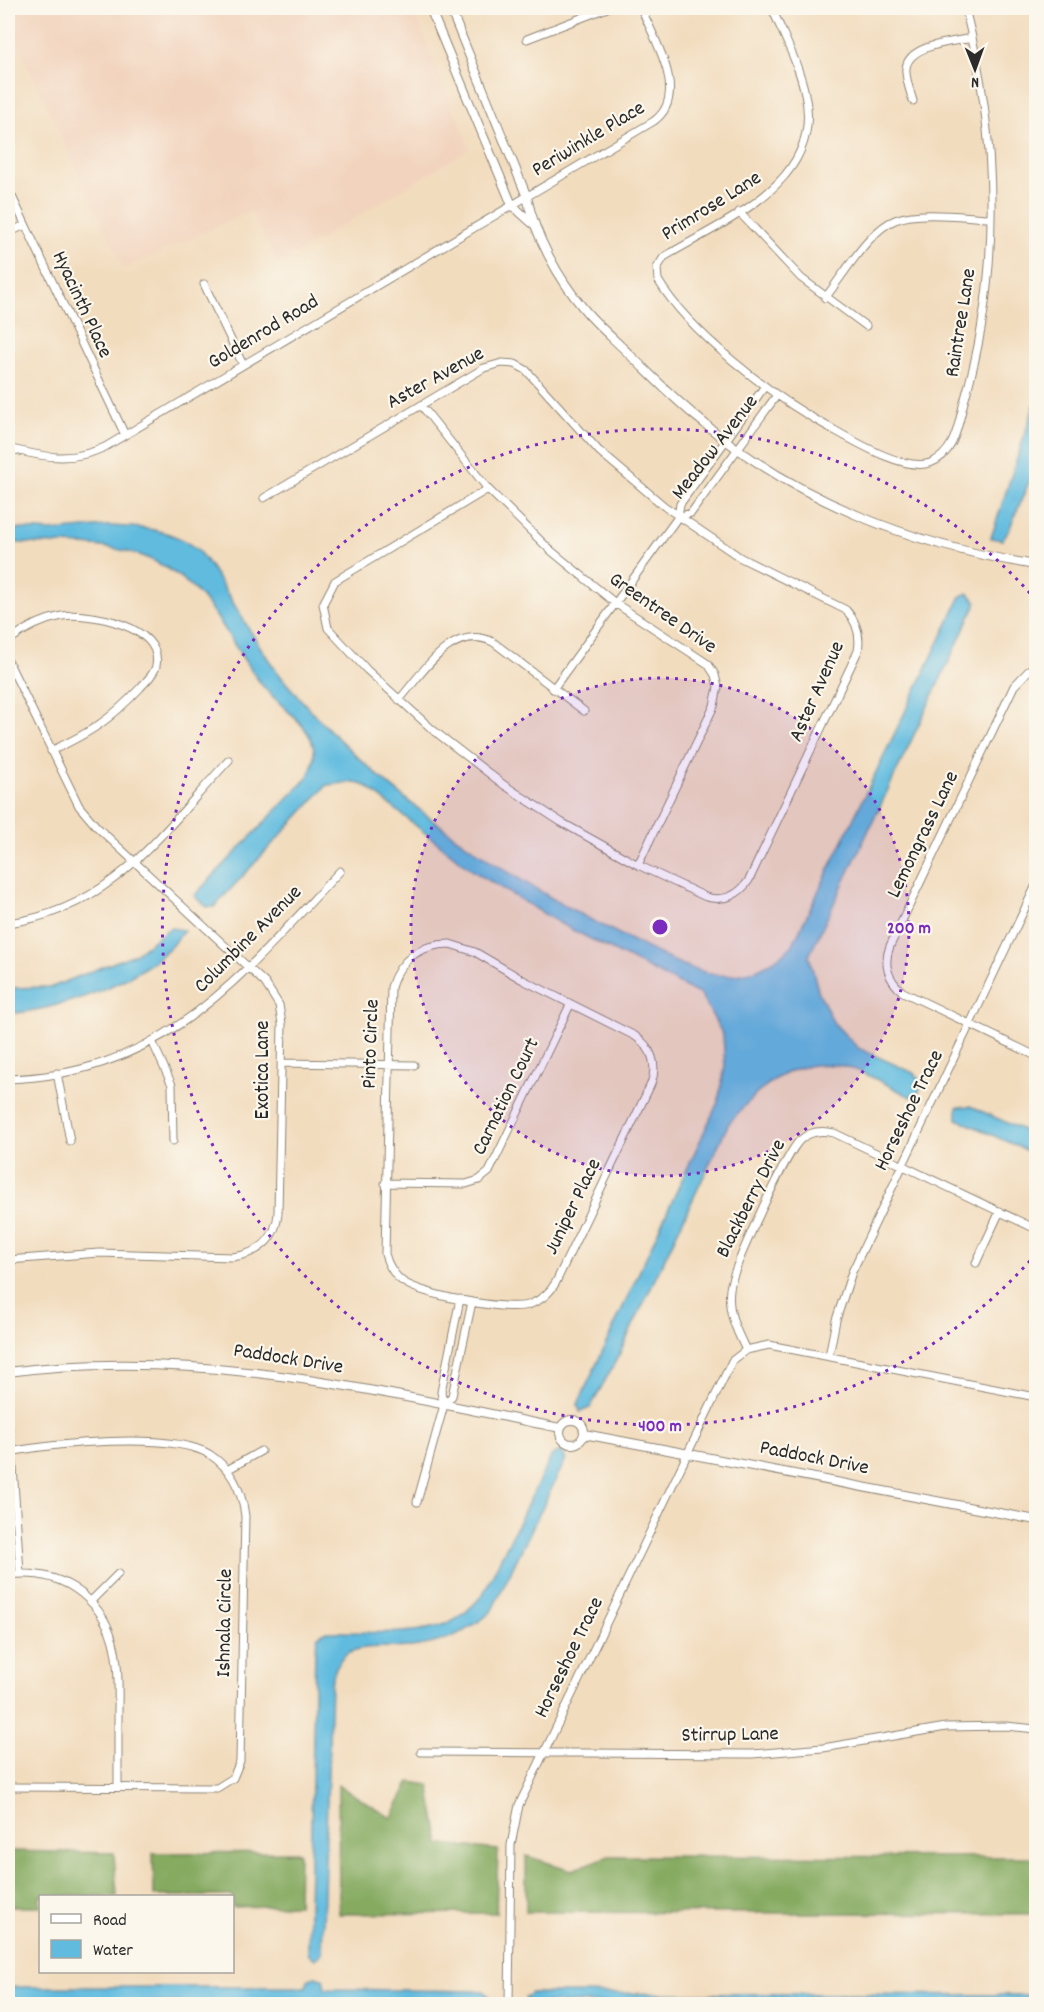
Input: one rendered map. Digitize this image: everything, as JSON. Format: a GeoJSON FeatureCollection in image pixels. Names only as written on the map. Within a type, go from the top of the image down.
{"type":"FeatureCollection","features":[{"type":"Feature","properties":{"kind":"street"},"geometry":{"type":"LineString","coordinates":[[430,8],[512,205],[532,223],[583,309],[670,394],[738,449],[803,489],[850,513],[948,548],[1036,565]]}},
{"type":"Feature","properties":{"kind":"street"},"geometry":{"type":"LineString","coordinates":[[450,8],[527,196],[532,223]]}},
{"type":"Feature","properties":{"kind":"street"},"geometry":{"type":"LineString","coordinates":[[527,39],[607,8]]}},
{"type":"Feature","properties":{"kind":"street","name":"Periwinkle Place"},"geometry":{"type":"LineString","coordinates":[[527,196],[654,121],[667,108],[671,84],[641,8]]}},
{"type":"Feature","properties":{"kind":"street","name":"Primrose Lane"},"geometry":{"type":"LineString","coordinates":[[772,8],[805,93],[806,134],[800,154],[785,177],[765,196],[664,257],[657,274],[661,286],[694,323],[777,396]]}},
{"type":"Feature","properties":{"kind":"street","name":"Raintree Lane"},"geometry":{"type":"LineString","coordinates":[[777,396],[849,438],[904,462],[926,464],[943,455],[953,439],[979,338],[989,263],[991,218],[986,114],[964,8]]}},
{"type":"Feature","properties":{"kind":"street"},"geometry":{"type":"LineString","coordinates":[[913,101],[906,68],[912,56],[922,50],[972,38]]}},
{"type":"Feature","properties":{"kind":"street","name":"Hyacinth Place"},"geometry":{"type":"LineString","coordinates":[[8,188],[125,435]]}},
{"type":"Feature","properties":{"kind":"street","name":"Goldenrod Road"},"geometry":{"type":"LineString","coordinates":[[8,448],[39,456],[66,458],[93,452],[527,196]]}},
{"type":"Feature","properties":{"kind":"street"},"geometry":{"type":"LineString","coordinates":[[739,212],[778,258],[825,298],[866,326]]}},
{"type":"Feature","properties":{"kind":"street"},"geometry":{"type":"LineString","coordinates":[[825,298],[875,233],[890,222],[915,216],[991,218]]}},
{"type":"Feature","properties":{"kind":"street"},"geometry":{"type":"LineString","coordinates":[[8,233],[25,225]]}},
{"type":"Feature","properties":{"kind":"street"},"geometry":{"type":"LineString","coordinates":[[204,284],[243,365]]}},
{"type":"Feature","properties":{"kind":"street","name":"Aster Avenue"},"geometry":{"type":"LineString","coordinates":[[264,498],[489,365],[502,363],[520,367],[531,375],[599,451],[678,517],[741,558],[846,610],[857,626],[859,645],[749,880],[730,896],[712,899],[638,865],[561,822],[514,792],[468,758],[399,700],[332,634],[324,616],[323,604],[327,591],[340,577],[488,489]]}},
{"type":"Feature","properties":{"kind":"street","name":"Meadow Avenue"},"geometry":{"type":"LineString","coordinates":[[553,689],[678,517],[680,504],[765,386]]}},
{"type":"Feature","properties":{"kind":"street","name":"Meadow Avenue"},"geometry":{"type":"LineString","coordinates":[[678,517],[691,513],[777,396]]}},
{"type":"Feature","properties":{"kind":"street","name":"Greentree Drive"},"geometry":{"type":"LineString","coordinates":[[421,405],[488,489],[549,549],[615,603],[703,659],[712,669],[718,687],[714,706],[638,865]]}},
{"type":"Feature","properties":{"kind":"street"},"geometry":{"type":"LineString","coordinates":[[8,641],[48,619],[84,615],[126,626],[153,647],[156,662],[152,674],[117,713],[91,732],[51,751]]}},
{"type":"Feature","properties":{"kind":"street"},"geometry":{"type":"LineString","coordinates":[[399,700],[450,645],[468,637],[493,642],[584,711]]}},
{"type":"Feature","properties":{"kind":"street","name":"Exotica Lane"},"geometry":{"type":"LineString","coordinates":[[8,661],[79,806],[135,862],[270,988],[279,1005],[282,1024],[278,1219],[271,1236],[259,1249],[243,1256],[232,1257],[99,1253],[8,1260]]}},
{"type":"Feature","properties":{"kind":"street","name":"Lemongrass Lane"},"geometry":{"type":"LineString","coordinates":[[1036,663],[1014,686],[887,952],[888,972],[898,988],[1036,1056]]}},
{"type":"Feature","properties":{"kind":"street"},"geometry":{"type":"LineString","coordinates":[[8,923],[51,915],[78,904],[109,885],[135,862],[229,760]]}},
{"type":"Feature","properties":{"kind":"street","name":"Columbine Avenue"},"geometry":{"type":"LineString","coordinates":[[8,1079],[57,1073],[108,1060],[152,1041],[197,1014],[249,968],[340,871]]}},
{"type":"Feature","properties":{"kind":"street","name":"Horseshoe Trace"},"geometry":{"type":"LineString","coordinates":[[829,1356],[838,1312],[852,1272],[1036,885]]}},
{"type":"Feature","properties":{"kind":"street","name":"Pinto Circle"},"geometry":{"type":"LineString","coordinates":[[472,1302],[415,1288],[404,1282],[392,1270],[384,1248],[389,1000],[393,981],[407,959],[430,946],[443,944],[463,947],[640,1040],[648,1048],[653,1060]]}},
{"type":"Feature","properties":{"kind":"street","name":"Carnation Court"},"geometry":{"type":"LineString","coordinates":[[385,1183],[466,1184],[478,1180],[489,1172],[570,1005]]}},
{"type":"Feature","properties":{"kind":"street"},"geometry":{"type":"LineString","coordinates":[[152,1041],[172,1085],[173,1141]]}},
{"type":"Feature","properties":{"kind":"street","name":"Juniper Place"},"geometry":{"type":"LineString","coordinates":[[472,1302],[524,1306],[545,1296],[553,1287],[651,1084],[654,1072],[653,1060]]}},
{"type":"Feature","properties":{"kind":"street"},"geometry":{"type":"LineString","coordinates":[[281,1063],[414,1065]]}},
{"type":"Feature","properties":{"kind":"street"},"geometry":{"type":"LineString","coordinates":[[57,1073],[70,1141]]}},
{"type":"Feature","properties":{"kind":"street","name":"Blackberry Drive"},"geometry":{"type":"LineString","coordinates":[[746,1350],[735,1329],[729,1307],[732,1276],[794,1146],[809,1134],[827,1131],[1036,1229]]}},
{"type":"Feature","properties":{"kind":"street"},"geometry":{"type":"LineString","coordinates":[[975,1263],[1000,1212]]}},
{"type":"Feature","properties":{"kind":"street"},"geometry":{"type":"LineString","coordinates":[[444,1405],[441,1392],[460,1299]]}},
{"type":"Feature","properties":{"kind":"street"},"geometry":{"type":"LineString","coordinates":[[417,1502],[444,1405],[452,1396],[472,1302]]}},
{"type":"Feature","properties":{"kind":"street"},"geometry":{"type":"LineString","coordinates":[[746,1350],[769,1345],[1036,1395]]}},
{"type":"Feature","properties":{"kind":"street","name":"Horseshoe Trace"},"geometry":{"type":"LineString","coordinates":[[509,2004],[511,1845],[519,1805],[725,1371],[732,1361],[746,1350]]}},
{"type":"Feature","properties":{"kind":"street","name":"Paddock Drive"},"geometry":{"type":"LineString","coordinates":[[8,1372],[86,1364],[214,1366],[278,1374],[560,1428]]}},
{"type":"Feature","properties":{"kind":"street"},"geometry":{"type":"LineString","coordinates":[[573,1420],[580,1423],[584,1434],[580,1441],[569,1443],[563,1439],[560,1428],[565,1422],[573,1420]]}},
{"type":"Feature","properties":{"kind":"street"},"geometry":{"type":"LineString","coordinates":[[8,1424],[20,1573]]}},
{"type":"Feature","properties":{"kind":"street","name":"Paddock Drive"},"geometry":{"type":"LineString","coordinates":[[584,1434],[1036,1520]]}},
{"type":"Feature","properties":{"kind":"street","name":"Ishnala Circle"},"geometry":{"type":"LineString","coordinates":[[8,1787],[217,1788],[229,1783],[239,1767],[245,1516],[240,1491],[227,1470],[209,1454],[174,1444],[87,1444],[9,1450]]}},
{"type":"Feature","properties":{"kind":"street"},"geometry":{"type":"LineString","coordinates":[[227,1470],[261,1451]]}},
{"type":"Feature","properties":{"kind":"street"},"geometry":{"type":"LineString","coordinates":[[8,1575],[20,1573],[57,1579],[91,1601],[107,1623],[119,1662],[118,1787]]}},
{"type":"Feature","properties":{"kind":"street"},"geometry":{"type":"LineString","coordinates":[[91,1601],[118,1574]]}},
{"type":"Feature","properties":{"kind":"street","name":"Stirrup Lane"},"geometry":{"type":"LineString","coordinates":[[421,1752],[776,1753],[847,1745],[945,1726],[1006,1726],[1036,1729]]}},
{"type":"Feature","properties":{"kind":"shaded area"},"geometry":{"type":"Polygon","coordinates":[[[8,8],[413,8],[470,149],[278,264],[250,211],[124,269],[8,25],[8,8]]]}},
{"type":"Feature","properties":{"kind":"green space"},"geometry":{"type":"Polygon","coordinates":[[[410,1782],[429,1785],[440,1844],[498,1850],[496,1913],[339,1914],[338,1785],[391,1818],[410,1782]]]}},
{"type":"Feature","properties":{"kind":"green space"},"geometry":{"type":"Polygon","coordinates":[[[8,1851],[114,1853],[117,1895],[39,1895],[39,1907],[8,1907],[8,1851]]]}},
{"type":"Feature","properties":{"kind":"green space"},"geometry":{"type":"Polygon","coordinates":[[[299,1852],[298,1905],[234,1907],[234,1895],[154,1895],[153,1853],[299,1852]]]}},
{"type":"Feature","properties":{"kind":"green space"},"geometry":{"type":"Polygon","coordinates":[[[526,1856],[572,1870],[609,1856],[1036,1857],[1036,1914],[526,1912],[526,1856]]]}},
{"type":"Feature","properties":{"kind":"water"},"geometry":{"type":"Polygon","coordinates":[[[1036,400],[1036,465],[1009,530],[1002,540],[991,538],[1036,400]]]}},
{"type":"Feature","properties":{"kind":"water"},"geometry":{"type":"Polygon","coordinates":[[[107,526],[155,530],[177,537],[197,550],[211,568],[270,662],[288,685],[362,761],[445,829],[534,888],[580,914],[672,960],[719,975],[740,974],[759,969],[792,946],[961,596],[968,593],[977,602],[809,956],[818,990],[833,1022],[858,1048],[916,1074],[921,1084],[918,1095],[911,1097],[851,1068],[824,1064],[792,1070],[765,1086],[753,1097],[729,1123],[619,1355],[590,1408],[580,1412],[578,1404],[718,1102],[725,1066],[723,1035],[701,995],[561,924],[473,871],[366,786],[353,782],[327,785],[214,907],[207,907],[194,896],[307,778],[314,759],[313,744],[302,725],[262,685],[204,600],[173,572],[152,560],[117,549],[8,542],[8,528],[51,531],[107,526]]]}},
{"type":"Feature","properties":{"kind":"water"},"geometry":{"type":"Polygon","coordinates":[[[170,928],[184,930],[169,948],[129,977],[80,998],[31,1011],[8,1014],[8,988],[52,987],[135,954],[170,928]]]}},
{"type":"Feature","properties":{"kind":"water"},"geometry":{"type":"Polygon","coordinates":[[[970,1106],[1036,1136],[1036,1155],[957,1119],[957,1107],[970,1106]]]}},
{"type":"Feature","properties":{"kind":"water"},"geometry":{"type":"Polygon","coordinates":[[[561,1451],[566,1459],[491,1612],[464,1631],[444,1640],[411,1647],[377,1647],[353,1651],[346,1654],[336,1667],[331,1683],[322,1953],[315,1959],[308,1953],[315,1651],[318,1636],[325,1632],[417,1631],[446,1624],[461,1616],[482,1596],[552,1455],[561,1451]]]}},
{"type":"Feature","properties":{"kind":"water"},"geometry":{"type":"Polygon","coordinates":[[[315,1976],[323,1978],[325,1989],[484,1991],[490,1997],[487,2004],[8,2001],[8,1987],[306,1987],[308,1980],[315,1976]]]}},
{"type":"Feature","properties":{"kind":"water"},"geometry":{"type":"Polygon","coordinates":[[[531,1993],[1036,1995],[1036,2004],[529,2003],[525,1998],[531,1993]]]}}]}
